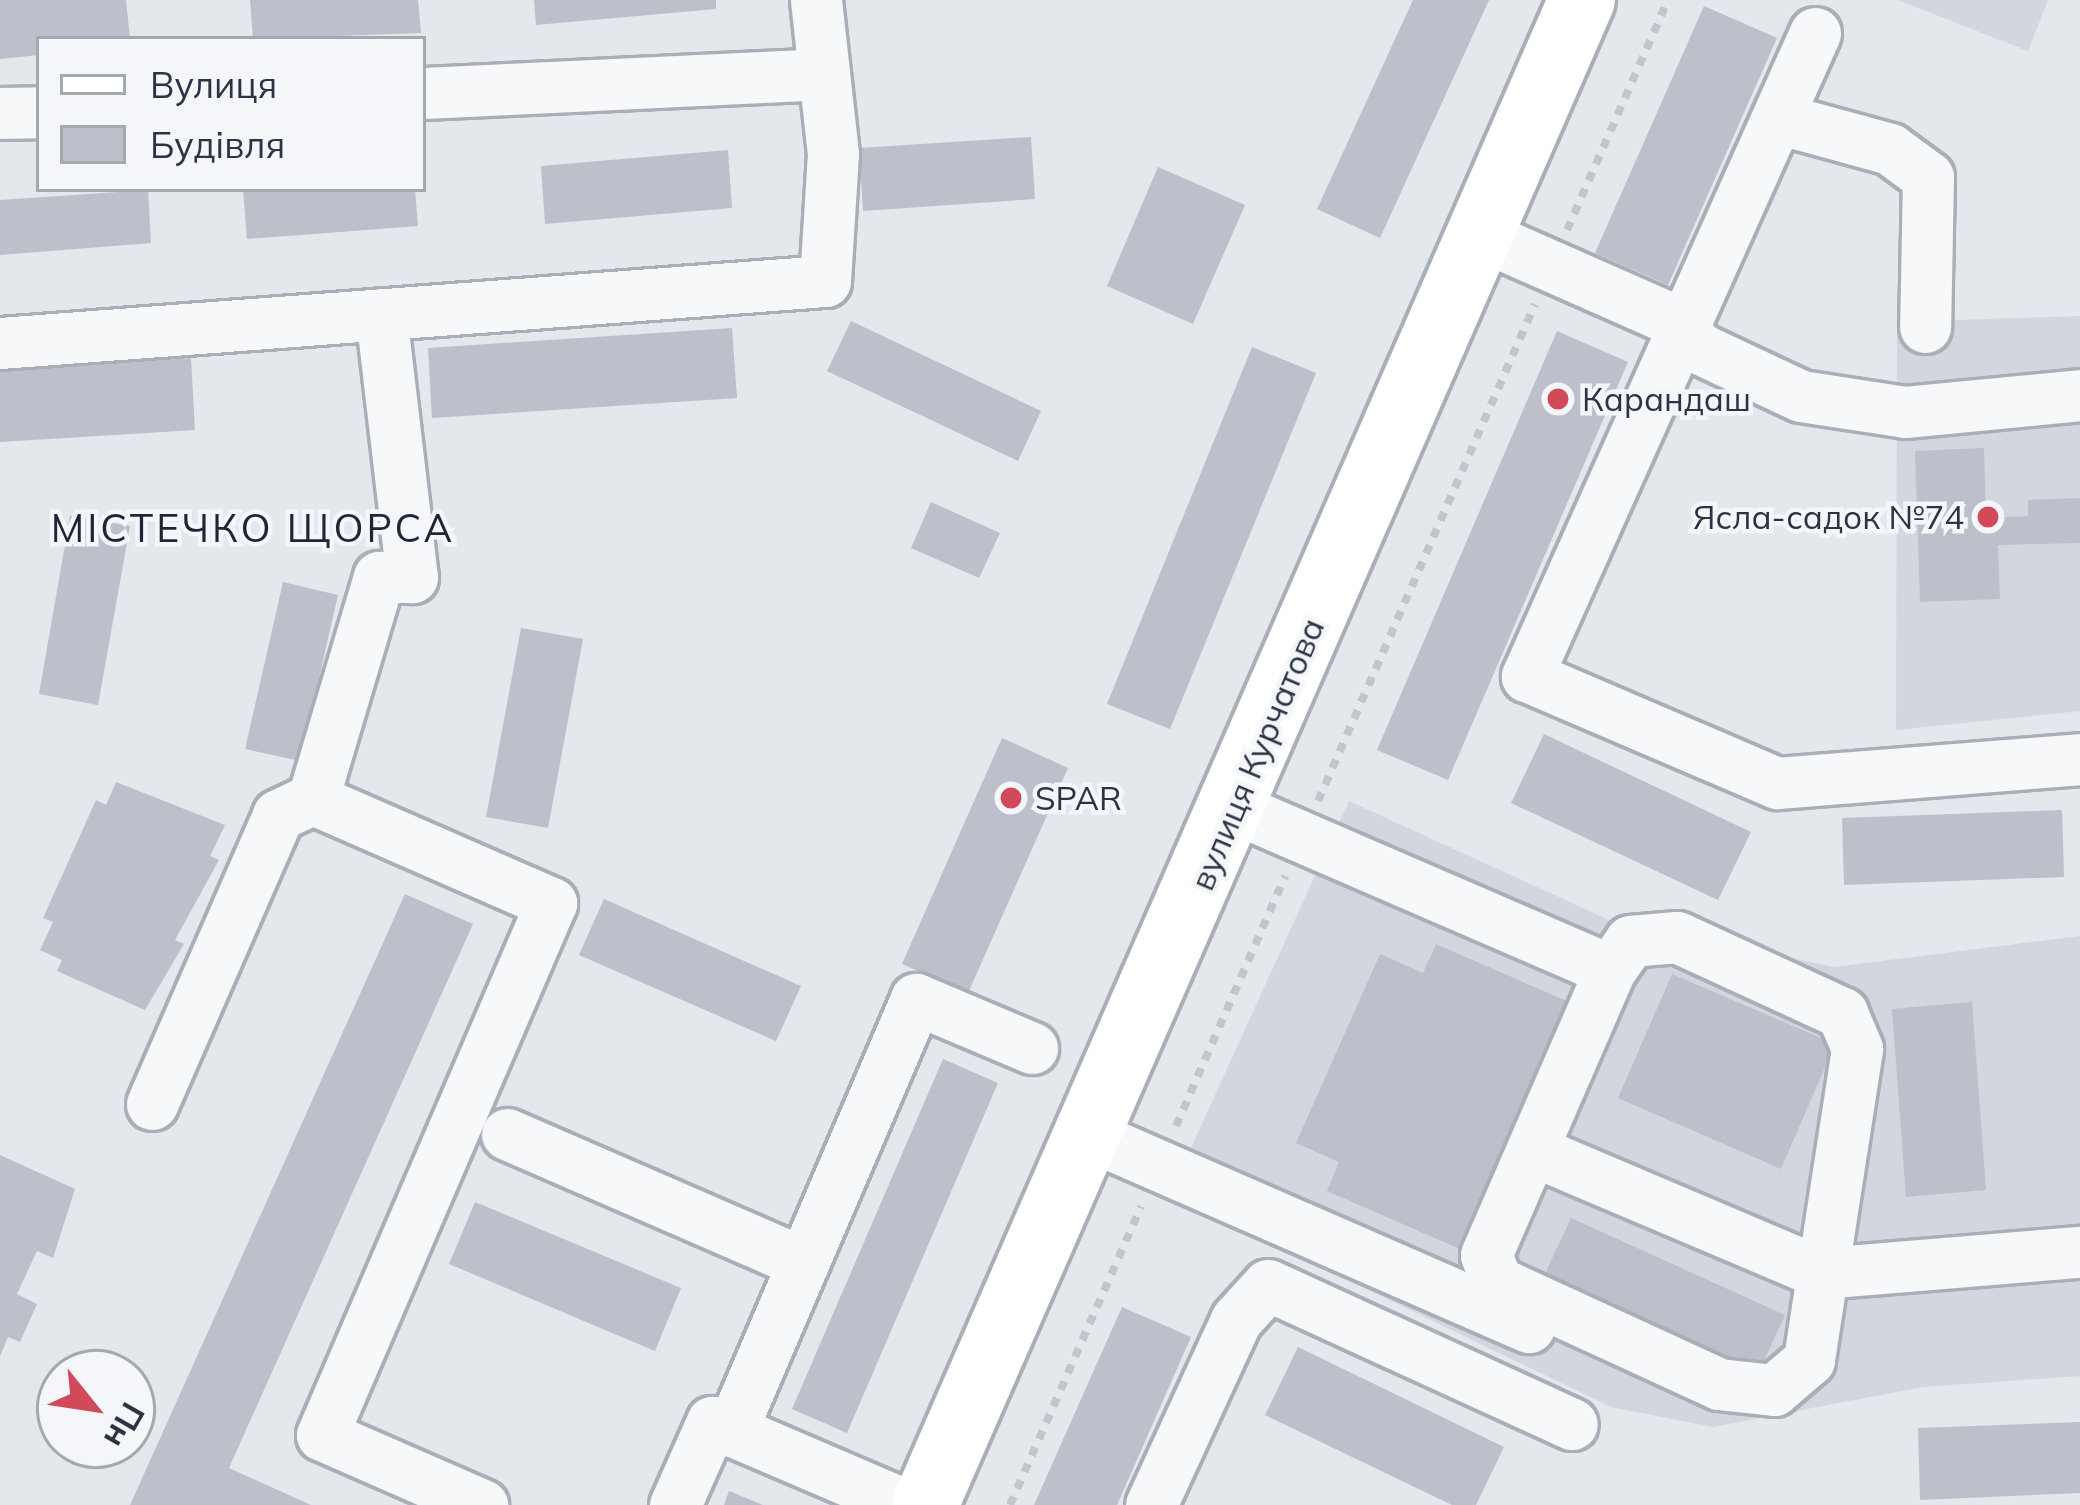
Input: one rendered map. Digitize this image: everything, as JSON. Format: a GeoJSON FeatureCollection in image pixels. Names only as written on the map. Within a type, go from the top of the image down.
{"type":"FeatureCollection","features":[{"type":"Feature","properties":{"kind":"main road","name":"вулиця Курчатова"},"geometry":{"type":"LineString","coordinates":[[925,1505],[1235,808],[1582,0]]}},
{"type":"Feature","properties":{"kind":"lane"},"geometry":{"type":"LineString","coordinates":[[0,343],[825,281],[833,154],[816,0]]}},
{"type":"Feature","properties":{"kind":"lane"},"geometry":{"type":"LineString","coordinates":[[1815,33],[1527,676],[1777,783],[2080,759]]}},
{"type":"Feature","properties":{"kind":"lane"},"geometry":{"type":"LineString","coordinates":[[426,93],[822,74]]}},
{"type":"Feature","properties":{"kind":"lane"},"geometry":{"type":"LineString","coordinates":[[0,113],[36,112]]}},
{"type":"Feature","properties":{"kind":"lane"},"geometry":{"type":"LineString","coordinates":[[1777,118],[1890,149],[1928,177],[1925,327]]}},
{"type":"Feature","properties":{"kind":"lane"},"geometry":{"type":"LineString","coordinates":[[1481,235],[1680,329],[1701,349],[1801,396],[1905,412],[2080,394]]}},
{"type":"Feature","properties":{"kind":"lane"},"geometry":{"type":"LineString","coordinates":[[313,799],[379,577],[412,577],[381,314]]}},
{"type":"Feature","properties":{"kind":"lane"},"geometry":{"type":"LineString","coordinates":[[152,1104],[278,814],[313,799],[550,903],[322,1435],[482,1505]]}},
{"type":"Feature","properties":{"kind":"lane"},"geometry":{"type":"LineString","coordinates":[[1235,808],[1610,970]]}},
{"type":"Feature","properties":{"kind":"lane"},"geometry":{"type":"LineString","coordinates":[[1677,938],[1842,1013],[1857,1049],[1809,1360],[1774,1390],[1719,1384],[1497,1282],[1486,1255],[1532,1150],[1610,970],[1630,941],[1677,938]]}},
{"type":"Feature","properties":{"kind":"lane"},"geometry":{"type":"LineString","coordinates":[[731,1431],[916,999],[1032,1048]]}},
{"type":"Feature","properties":{"kind":"lane"},"geometry":{"type":"LineString","coordinates":[[507,1134],[803,1263]]}},
{"type":"Feature","properties":{"kind":"lane"},"geometry":{"type":"LineString","coordinates":[[1089,1135],[1574,1346]]}},
{"type":"Feature","properties":{"kind":"lane"},"geometry":{"type":"LineString","coordinates":[[1532,1150],[1822,1274],[2080,1252]]}},
{"type":"Feature","properties":{"kind":"lane"},"geometry":{"type":"LineString","coordinates":[[1151,1505],[1236,1320],[1268,1285],[1572,1424]]}},
{"type":"Feature","properties":{"kind":"lane"},"geometry":{"type":"LineString","coordinates":[[676,1505],[712,1422],[906,1505]]}},
{"type":"Feature","properties":{"kind":"path"},"geometry":{"type":"LineString","coordinates":[[1010,1505],[1668,0]]}},
{"type":"Feature","properties":{"kind":"shaded area"},"geometry":{"type":"Polygon","coordinates":[[[1898,0],[2048,0],[2028,51],[1898,0]]]}},
{"type":"Feature","properties":{"kind":"shaded area","name":"Ясла-садок №74"},"geometry":{"type":"Polygon","coordinates":[[[2080,316],[2080,711],[1896,730],[1897,322],[2080,316]]]}},
{"type":"Feature","properties":{"kind":"shaded area"},"geometry":{"type":"Polygon","coordinates":[[[1349,801],[1609,920],[1834,967],[2080,936],[2080,1376],[1923,1387],[1713,1427],[1611,1407],[1170,1194],[1349,801]]]}},
{"type":"Feature","properties":{"kind":"building"},"geometry":{"type":"Polygon","coordinates":[[[0,0],[126,0],[130,36],[36,36],[36,55],[0,59],[0,0]]]}},
{"type":"Feature","properties":{"kind":"building"},"geometry":{"type":"Polygon","coordinates":[[[250,0],[418,0],[421,33],[253,36],[250,0]]]}},
{"type":"Feature","properties":{"kind":"building"},"geometry":{"type":"Polygon","coordinates":[[[534,0],[716,0],[716,9],[536,25],[534,0]]]}},
{"type":"Feature","properties":{"kind":"building"},"geometry":{"type":"Polygon","coordinates":[[[1413,0],[1489,0],[1380,238],[1317,209],[1413,0]]]}},
{"type":"Feature","properties":{"kind":"building"},"geometry":{"type":"Polygon","coordinates":[[[1704,6],[1777,38],[1668,285],[1595,253],[1704,6]]]}},
{"type":"Feature","properties":{"kind":"building"},"geometry":{"type":"Polygon","coordinates":[[[1031,137],[1035,199],[863,211],[859,148],[1031,137]]]}},
{"type":"Feature","properties":{"kind":"building"},"geometry":{"type":"Polygon","coordinates":[[[728,150],[732,208],[545,224],[541,166],[728,150]]]}},
{"type":"Feature","properties":{"kind":"building"},"geometry":{"type":"Polygon","coordinates":[[[1158,167],[1245,205],[1193,324],[1107,286],[1158,167]]]}},
{"type":"Feature","properties":{"kind":"building"},"geometry":{"type":"Polygon","coordinates":[[[148,192],[151,243],[0,255],[0,200],[148,192]]]}},
{"type":"Feature","properties":{"kind":"building"},"geometry":{"type":"Polygon","coordinates":[[[243,192],[415,192],[418,226],[247,239],[243,192]]]}},
{"type":"Feature","properties":{"kind":"building"},"geometry":{"type":"Polygon","coordinates":[[[851,321],[1041,411],[1018,461],[827,371],[851,321]]]}},
{"type":"Feature","properties":{"kind":"building"},"geometry":{"type":"Polygon","coordinates":[[[732,328],[737,398],[432,418],[428,348],[732,328]]]}},
{"type":"Feature","properties":{"kind":"building"},"geometry":{"type":"Polygon","coordinates":[[[1557,331],[1628,362],[1448,780],[1377,750],[1557,331]]]}},
{"type":"Feature","properties":{"kind":"building"},"geometry":{"type":"Polygon","coordinates":[[[1252,347],[1316,373],[1170,729],[1107,704],[1252,347]]]}},
{"type":"Feature","properties":{"kind":"building"},"geometry":{"type":"Polygon","coordinates":[[[191,358],[195,430],[0,442],[0,370],[191,358]]]}},
{"type":"Feature","properties":{"kind":"building"},"geometry":{"type":"Polygon","coordinates":[[[1984,448],[1986,518],[2028,516],[2028,500],[2080,498],[2080,543],[1998,545],[2000,599],[1920,602],[1915,451],[1984,448]]]}},
{"type":"Feature","properties":{"kind":"building"},"geometry":{"type":"Polygon","coordinates":[[[931,502],[1000,533],[979,578],[911,548],[931,502]]]}},
{"type":"Feature","properties":{"kind":"building"},"geometry":{"type":"Polygon","coordinates":[[[70,516],[130,526],[98,705],[39,694],[70,516]]]}},
{"type":"Feature","properties":{"kind":"building"},"geometry":{"type":"Polygon","coordinates":[[[283,582],[338,595],[300,761],[245,749],[283,582]]]}},
{"type":"Feature","properties":{"kind":"building"},"geometry":{"type":"Polygon","coordinates":[[[521,628],[583,639],[548,828],[486,817],[521,628]]]}},
{"type":"Feature","properties":{"kind":"building"},"geometry":{"type":"Polygon","coordinates":[[[1544,734],[1751,832],[1718,900],[1511,803],[1544,734]]]}},
{"type":"Feature","properties":{"kind":"building"},"geometry":{"type":"Polygon","coordinates":[[[1002,738],[1068,768],[968,993],[902,964],[1002,738]]]}},
{"type":"Feature","properties":{"kind":"building"},"geometry":{"type":"Polygon","coordinates":[[[116,782],[225,825],[210,856],[219,860],[175,940],[184,944],[145,1010],[57,971],[62,960],[40,950],[53,922],[43,918],[96,800],[106,805],[116,782]]]}},
{"type":"Feature","properties":{"kind":"building"},"geometry":{"type":"Polygon","coordinates":[[[2062,810],[2064,877],[1844,885],[1842,818],[2062,810]]]}},
{"type":"Feature","properties":{"kind":"building"},"geometry":{"type":"Polygon","coordinates":[[[405,894],[473,924],[229,1468],[311,1505],[130,1505],[146,1469],[156,1469],[156,1447],[405,894]]]}},
{"type":"Feature","properties":{"kind":"building"},"geometry":{"type":"Polygon","coordinates":[[[604,899],[801,986],[776,1041],[579,955],[604,899]]]}},
{"type":"Feature","properties":{"kind":"building"},"geometry":{"type":"Polygon","coordinates":[[[1436,944],[1587,1010],[1478,1257],[1327,1191],[1339,1162],[1296,1143],[1380,954],[1423,973],[1436,944]]]}},
{"type":"Feature","properties":{"kind":"building"},"geometry":{"type":"Polygon","coordinates":[[[1672,974],[1835,1044],[1781,1169],[1618,1098],[1672,974]]]}},
{"type":"Feature","properties":{"kind":"building"},"geometry":{"type":"Polygon","coordinates":[[[1972,1002],[1986,1190],[1906,1197],[1892,1009],[1972,1002]]]}},
{"type":"Feature","properties":{"kind":"building"},"geometry":{"type":"Polygon","coordinates":[[[943,1059],[998,1083],[847,1433],[792,1409],[943,1059]]]}},
{"type":"Feature","properties":{"kind":"building"},"geometry":{"type":"Polygon","coordinates":[[[0,1155],[75,1189],[53,1258],[37,1251],[17,1294],[37,1304],[20,1342],[8,1337],[0,1356],[0,1155]]]}},
{"type":"Feature","properties":{"kind":"building"},"geometry":{"type":"Polygon","coordinates":[[[475,1202],[681,1288],[655,1351],[449,1264],[475,1202]]]}},
{"type":"Feature","properties":{"kind":"building"},"geometry":{"type":"Polygon","coordinates":[[[1571,1218],[1785,1315],[1756,1378],[1542,1280],[1571,1218]]]}},
{"type":"Feature","properties":{"kind":"building"},"geometry":{"type":"Polygon","coordinates":[[[1122,1307],[1191,1337],[1117,1505],[1034,1505],[1122,1307]]]}},
{"type":"Feature","properties":{"kind":"building"},"geometry":{"type":"Polygon","coordinates":[[[1298,1347],[1504,1447],[1476,1505],[1452,1505],[1265,1415],[1298,1347]]]}},
{"type":"Feature","properties":{"kind":"building"},"geometry":{"type":"Polygon","coordinates":[[[2080,1422],[2080,1493],[1920,1500],[1918,1428],[2080,1422]]]}},
{"type":"Feature","properties":{"kind":"building"},"geometry":{"type":"Polygon","coordinates":[[[729,1491],[763,1505],[724,1505],[729,1491]]]}},
{"type":"Feature","properties":{"kind":"place","name":"Карандаш"},"geometry":{"type":"Point","coordinates":[1558,399]}},
{"type":"Feature","properties":{"kind":"place","name":"Ясла-садок №74"},"geometry":{"type":"Point","coordinates":[1988,517]}},
{"type":"Feature","properties":{"kind":"place","name":"SPAR"},"geometry":{"type":"Point","coordinates":[1011,798]}},
{"type":"Feature","properties":{"kind":"district","name":"МІСТЕЧКО ЩОРСА"},"geometry":{"type":"Point","coordinates":[253,528]}}]}
